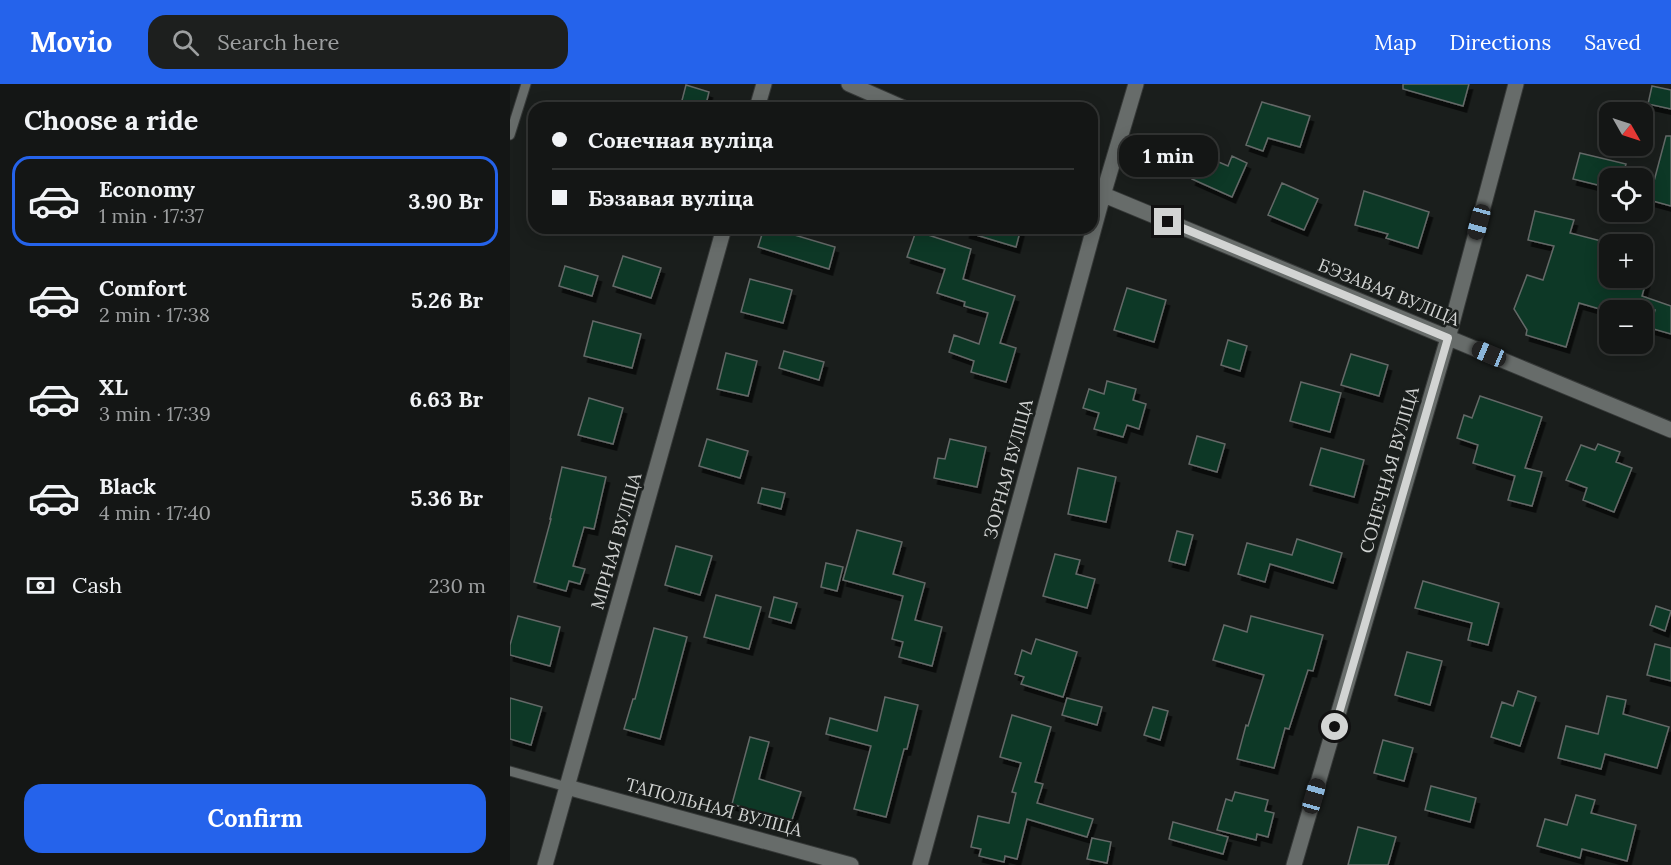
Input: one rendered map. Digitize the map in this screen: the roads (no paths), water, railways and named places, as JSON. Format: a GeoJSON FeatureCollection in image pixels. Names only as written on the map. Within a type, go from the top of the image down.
{"type":"FeatureCollection","features":[{"type":"Feature","properties":{"kind":"street"},"geometry":{"type":"LineString","coordinates":[[759,102],[764,84]]}},
{"type":"Feature","properties":{"kind":"street"},"geometry":{"type":"LineString","coordinates":[[849,84],[890,102]]}},
{"type":"Feature","properties":{"kind":"street","name":"ЗОРНАЯ ВУЛІЦА"},"geometry":{"type":"LineString","coordinates":[[1098,190],[1136,84]]}},
{"type":"Feature","properties":{"kind":"street","name":"СОНЕЧНАЯ ВУЛІЦА"},"geometry":{"type":"LineString","coordinates":[[1294,865],[1448,338],[1516,84]]}},
{"type":"Feature","properties":{"kind":"street","name":"БЭЗАВАЯ ВУЛІЦА"},"geometry":{"type":"LineString","coordinates":[[1098,193],[1671,430]]}},
{"type":"Feature","properties":{"kind":"street","name":"МІРНАЯ ВУЛІЦА"},"geometry":{"type":"LineString","coordinates":[[545,865],[722,234]]}},
{"type":"Feature","properties":{"kind":"street","name":"ЗОРНАЯ ВУЛІЦА"},"geometry":{"type":"LineString","coordinates":[[920,865],[1086,234]]}},
{"type":"Feature","properties":{"kind":"street","name":"ТАПОЛЬНАЯ ВУЛІЦА"},"geometry":{"type":"LineString","coordinates":[[567,787],[851,865]]}},
{"type":"Feature","properties":{"kind":"lane"},"geometry":{"type":"LineString","coordinates":[[510,135],[526,84]]}},
{"type":"Feature","properties":{"kind":"lane"},"geometry":{"type":"LineString","coordinates":[[510,771],[567,787]]}}]}
